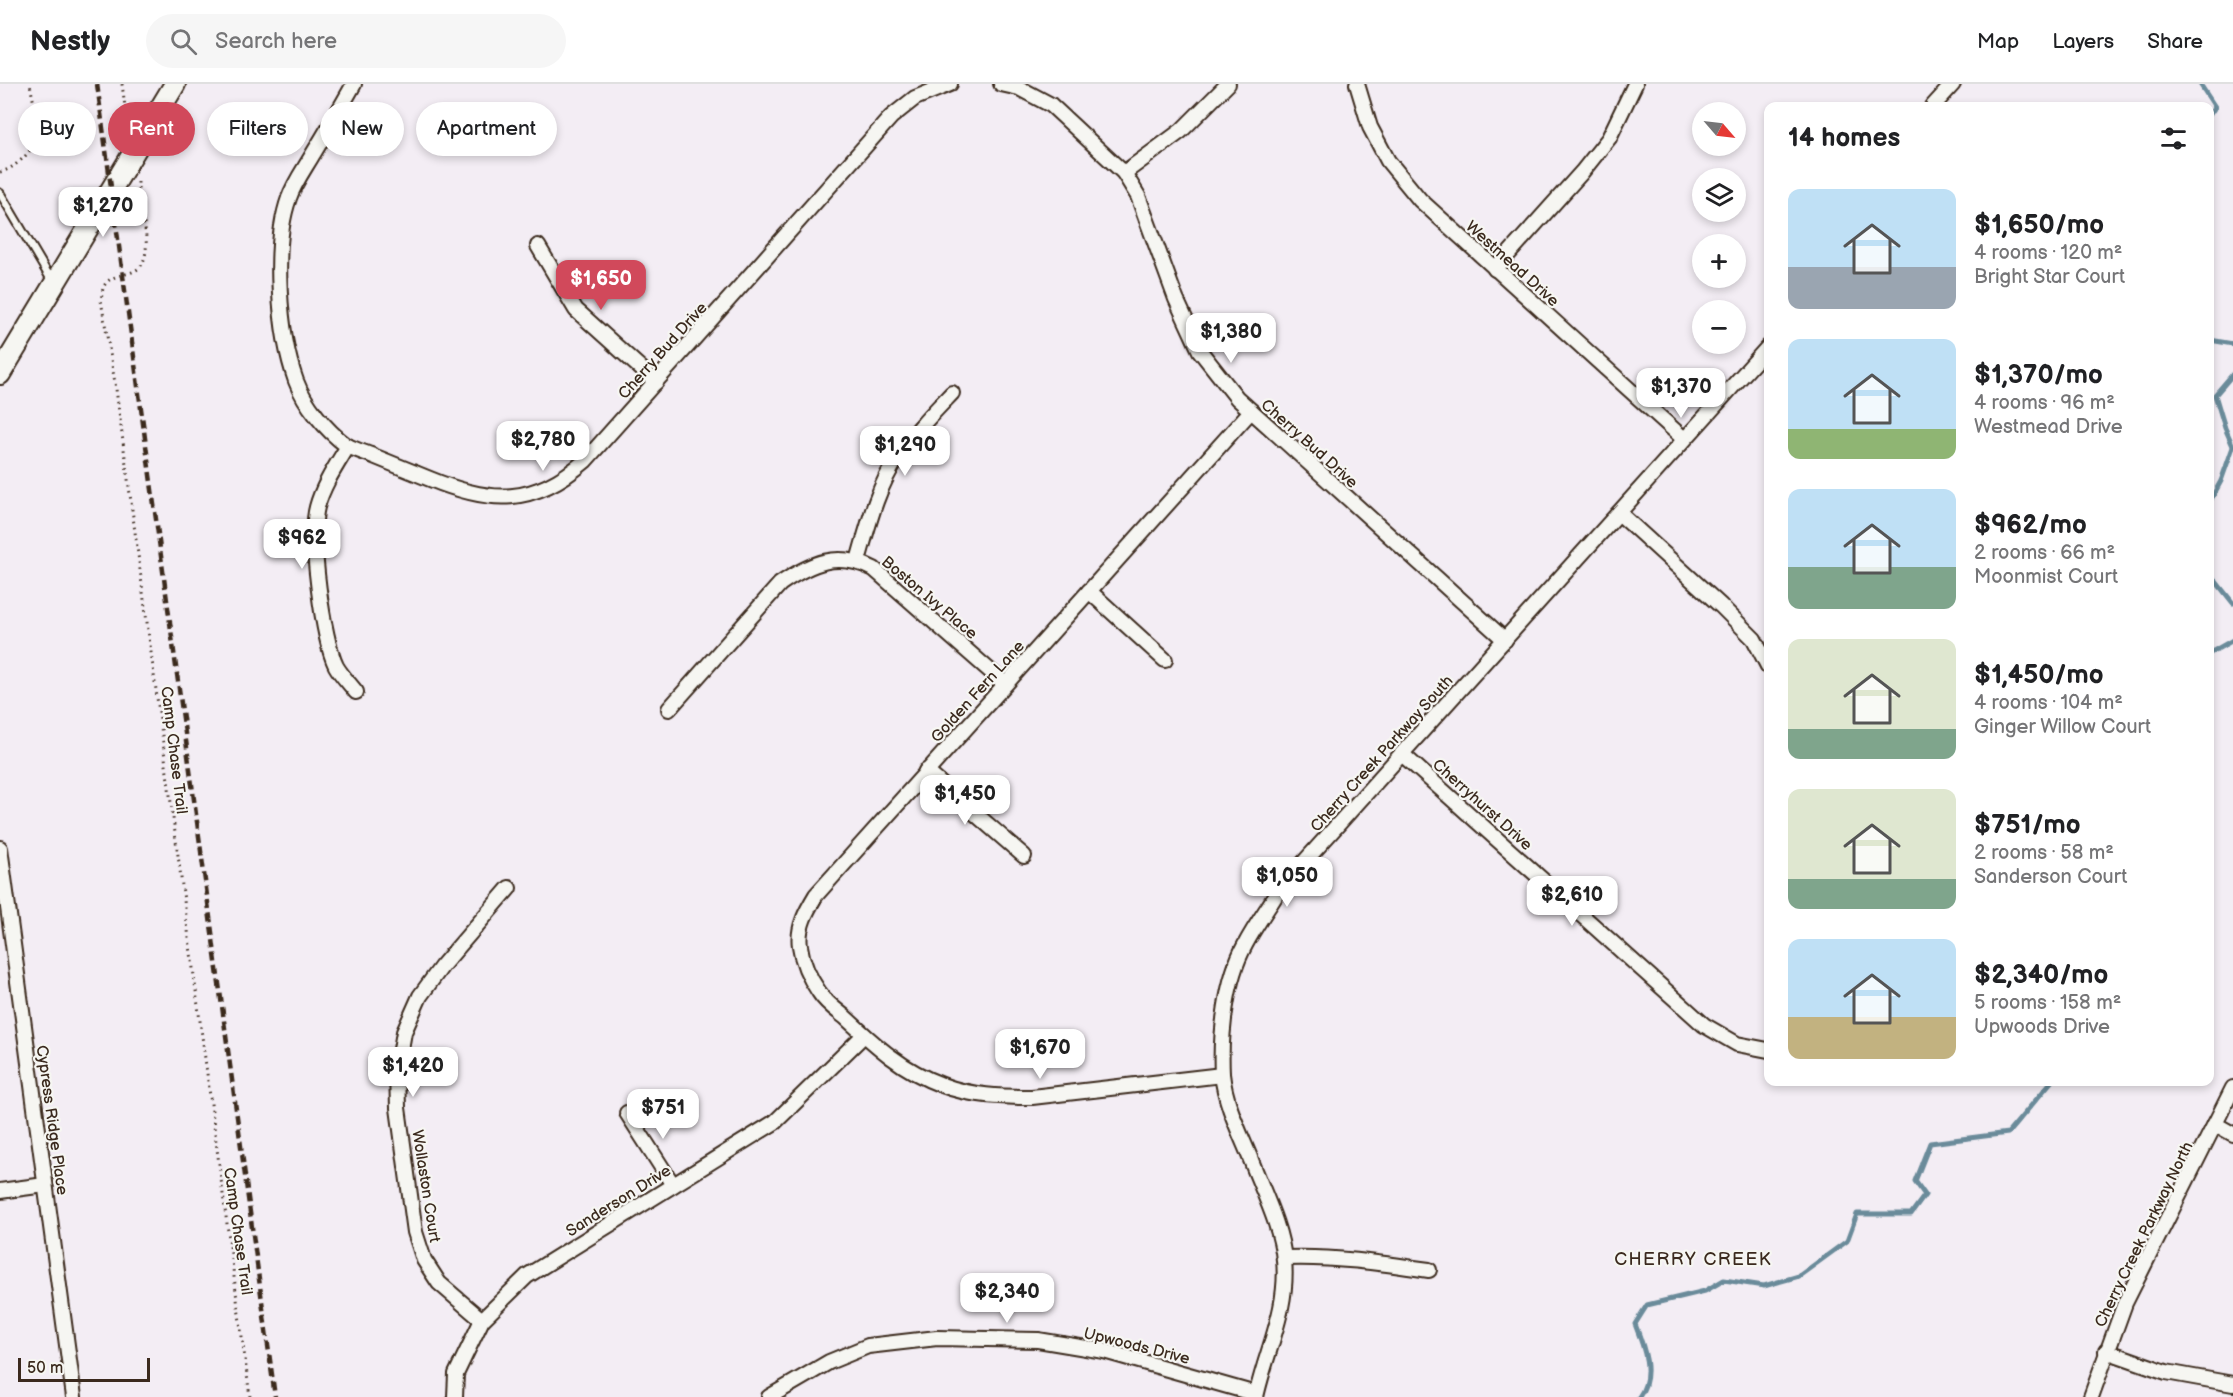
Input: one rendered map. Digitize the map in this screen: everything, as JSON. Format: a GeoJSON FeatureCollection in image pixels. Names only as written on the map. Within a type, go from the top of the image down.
{"type":"FeatureCollection","features":[{"type":"Feature","properties":{"kind":"main road"},"geometry":{"type":"LineString","coordinates":[[0,374],[175,84]]}},
{"type":"Feature","properties":{"kind":"street","name":"Cherry Bud Drive"},"geometry":{"type":"LineString","coordinates":[[354,84],[289,197],[281,227],[279,288],[289,356],[297,383],[310,406],[327,428],[348,446],[460,491],[484,496],[527,494],[552,485],[578,467],[891,117],[915,98],[951,84]]}},
{"type":"Feature","properties":{"kind":"street","name":"Cherry Bud Drive"},"geometry":{"type":"LineString","coordinates":[[1001,84],[1019,88],[1051,105],[1124,173],[1138,196],[1176,299],[1200,351],[1237,398],[1505,640]]}},
{"type":"Feature","properties":{"kind":"street"},"geometry":{"type":"LineString","coordinates":[[1124,173],[1181,131],[1228,84]]}},
{"type":"Feature","properties":{"kind":"street","name":"Westmead Drive"},"geometry":{"type":"LineString","coordinates":[[1357,84],[1370,127],[1388,161],[1420,200],[1684,439]]}},
{"type":"Feature","properties":{"kind":"street"},"geometry":{"type":"LineString","coordinates":[[1495,269],[1582,172],[1609,138],[1635,84]]}},
{"type":"Feature","properties":{"kind":"street"},"geometry":{"type":"LineString","coordinates":[[1937,102],[1953,84]]}},
{"type":"Feature","properties":{"kind":"street"},"geometry":{"type":"LineString","coordinates":[[538,246],[576,310],[656,382]]}},
{"type":"Feature","properties":{"kind":"street","name":"Cherry Creek Parkway South"},"geometry":{"type":"LineString","coordinates":[[1256,1395],[1285,1289],[1284,1258],[1276,1226],[1232,1113],[1222,1075],[1224,1026],[1230,986],[1244,946],[1279,890],[1764,351]]}},
{"type":"Feature","properties":{"kind":"street"},"geometry":{"type":"LineString","coordinates":[[858,561],[881,490],[896,458],[916,432],[952,393]]}},
{"type":"Feature","properties":{"kind":"street","name":"Golden Fern Lane"},"geometry":{"type":"LineString","coordinates":[[1222,1075],[1032,1097],[971,1094],[913,1073],[885,1054],[820,994],[805,967],[799,944],[803,918],[816,895],[1251,411]]}},
{"type":"Feature","properties":{"kind":"street"},"geometry":{"type":"LineString","coordinates":[[348,446],[325,484],[319,501],[316,510],[314,544],[327,638],[337,667],[356,692]]}},
{"type":"Feature","properties":{"kind":"street"},"geometry":{"type":"LineString","coordinates":[[1618,513],[1721,606],[1754,639],[1764,658]]}},
{"type":"Feature","properties":{"kind":"street","name":"Boston Ivy Place"},"geometry":{"type":"LineString","coordinates":[[669,709],[780,584],[800,570],[844,558],[858,561],[874,569],[1005,684]]}},
{"type":"Feature","properties":{"kind":"street"},"geometry":{"type":"LineString","coordinates":[[1089,591],[1165,660]]}},
{"type":"Feature","properties":{"kind":"street","name":"Cherryhurst Drive"},"geometry":{"type":"LineString","coordinates":[[1402,754],[1704,1025],[1737,1044],[1764,1049]]}},
{"type":"Feature","properties":{"kind":"street"},"geometry":{"type":"LineString","coordinates":[[926,771],[1024,856]]}},
{"type":"Feature","properties":{"kind":"street","name":"Cypress Ridge Place"},"geometry":{"type":"LineString","coordinates":[[0,848],[74,1397]]}},
{"type":"Feature","properties":{"kind":"street","name":"Wollaston Court"},"geometry":{"type":"LineString","coordinates":[[482,1320],[439,1283],[424,1260],[414,1232],[398,1108],[397,1072],[404,1032],[420,996],[442,966],[508,888]]}},
{"type":"Feature","properties":{"kind":"street","name":"Sanderson Drive"},"geometry":{"type":"LineString","coordinates":[[455,1397],[456,1374],[482,1320],[527,1276],[774,1122],[864,1035]]}},
{"type":"Feature","properties":{"kind":"street","name":"Cherry Creek Parkway North"},"geometry":{"type":"LineString","coordinates":[[2091,1397],[2125,1303],[2233,1088]]}},
{"type":"Feature","properties":{"kind":"street"},"geometry":{"type":"LineString","coordinates":[[627,1113],[673,1185]]}},
{"type":"Feature","properties":{"kind":"street"},"geometry":{"type":"LineString","coordinates":[[2215,1124],[2233,1134]]}},
{"type":"Feature","properties":{"kind":"street"},"geometry":{"type":"LineString","coordinates":[[0,1191],[45,1185]]}},
{"type":"Feature","properties":{"kind":"street"},"geometry":{"type":"LineString","coordinates":[[1284,1258],[1304,1257],[1429,1270]]}},
{"type":"Feature","properties":{"kind":"street","name":"Upwoods Drive"},"geometry":{"type":"LineString","coordinates":[[769,1397],[829,1362],[868,1346],[937,1338],[1038,1340],[1104,1350],[1256,1395]]}},
{"type":"Feature","properties":{"kind":"street"},"geometry":{"type":"LineString","coordinates":[[2106,1351],[2166,1372],[2233,1384]]}},
{"type":"Feature","properties":{"kind":"lane"},"geometry":{"type":"LineString","coordinates":[[0,193],[54,284]]}},
{"type":"Feature","properties":{"kind":"path"},"geometry":{"type":"LineString","coordinates":[[0,172],[10,170],[28,154],[37,138],[30,84]]}},
{"type":"Feature","properties":{"kind":"path"},"geometry":{"type":"LineString","coordinates":[[122,84],[124,102]]}},
{"type":"Feature","properties":{"kind":"path","name":"Camp Chase Trail"},"geometry":{"type":"LineString","coordinates":[[138,181],[146,252],[143,264],[136,271],[111,279],[104,286],[101,300],[117,389],[231,1268],[250,1397]]}},
{"type":"Feature","properties":{"kind":"waterway"},"geometry":{"type":"LineString","coordinates":[[2200,84],[2212,102]]}},
{"type":"Feature","properties":{"kind":"waterway"},"geometry":{"type":"LineString","coordinates":[[2214,341],[2233,344]]}},
{"type":"Feature","properties":{"kind":"waterway"},"geometry":{"type":"LineString","coordinates":[[2233,374],[2215,395],[2233,446]]}},
{"type":"Feature","properties":{"kind":"waterway"},"geometry":{"type":"LineString","coordinates":[[2214,494],[2233,447]]}},
{"type":"Feature","properties":{"kind":"waterway"},"geometry":{"type":"LineString","coordinates":[[2214,579],[2233,603]]}},
{"type":"Feature","properties":{"kind":"waterway"},"geometry":{"type":"LineString","coordinates":[[2214,651],[2233,640]]}},
{"type":"Feature","properties":{"kind":"waterway"},"geometry":{"type":"LineString","coordinates":[[1639,1397],[1644,1388],[1647,1370],[1644,1351],[1635,1324],[1647,1305],[1705,1291],[1724,1280],[1764,1286],[1799,1276],[1847,1241],[1857,1214],[1911,1214],[1925,1195],[1915,1181],[1930,1143],[2008,1133],[2048,1086]]}},
{"type":"Feature","properties":{"kind":"railway"},"geometry":{"type":"LineString","coordinates":[[97,84],[275,1397]]}},
{"type":"Feature","properties":{"kind":"district","name":"CHERRY CREEK"},"geometry":{"type":"Point","coordinates":[1693,1259]}}]}
